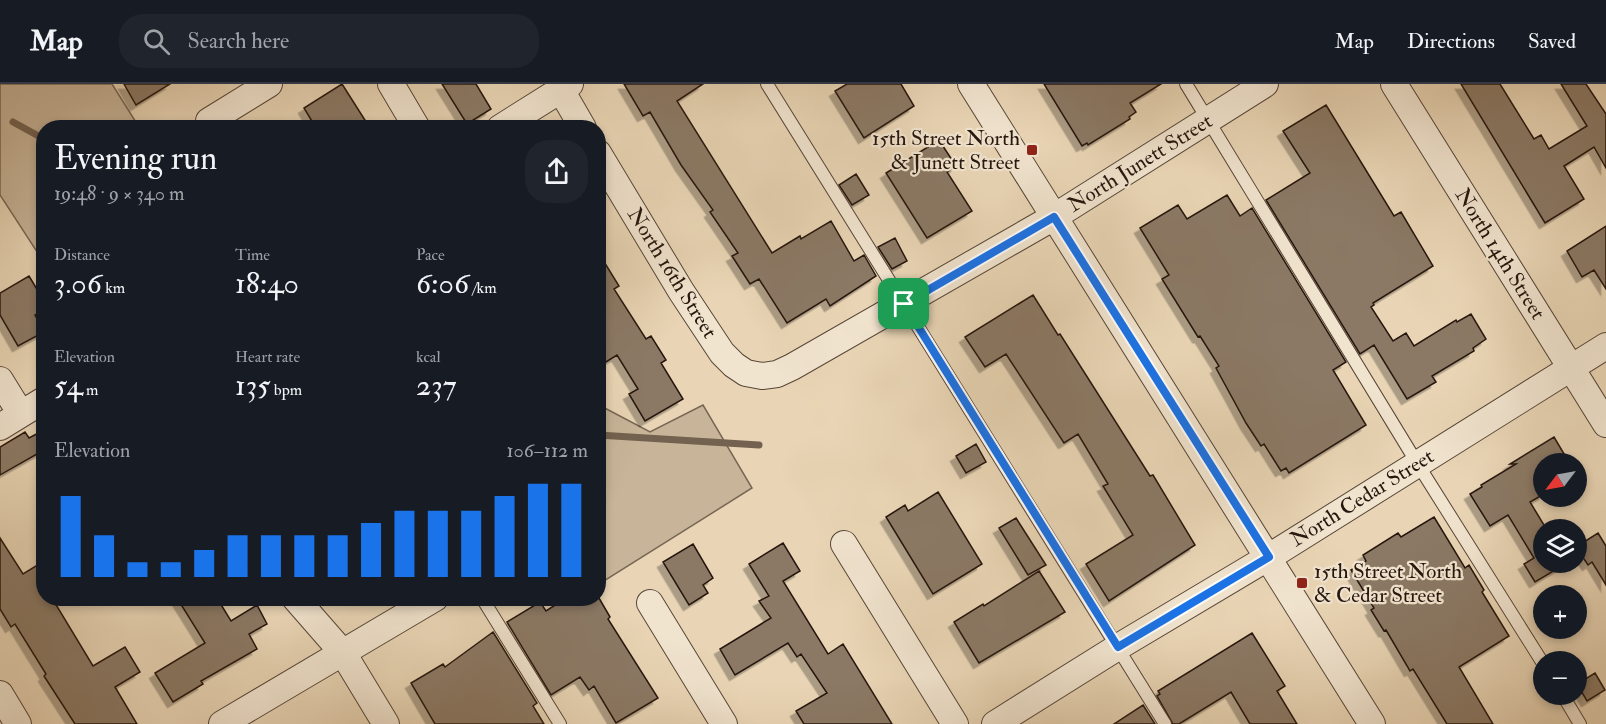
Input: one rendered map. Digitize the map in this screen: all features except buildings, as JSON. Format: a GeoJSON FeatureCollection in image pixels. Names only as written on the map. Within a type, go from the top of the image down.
{"type":"FeatureCollection","features":[{"type":"Feature","properties":{"kind":"street"},"geometry":{"type":"LineString","coordinates":[[211,120],[269,84]]}},
{"type":"Feature","properties":{"kind":"street"},"geometry":{"type":"LineString","coordinates":[[391,84],[412,120]]}},
{"type":"Feature","properties":{"kind":"street"},"geometry":{"type":"LineString","coordinates":[[971,84],[1372,724]]}},
{"type":"Feature","properties":{"kind":"street","name":"North Junett Street"},"geometry":{"type":"LineString","coordinates":[[762,376],[777,374],[792,367],[1054,217],[1265,84]]}},
{"type":"Feature","properties":{"kind":"street","name":"North 14th Street"},"geometry":{"type":"LineString","coordinates":[[1394,84],[1606,424]]}},
{"type":"Feature","properties":{"kind":"street"},"geometry":{"type":"LineString","coordinates":[[513,120],[566,87],[580,120]]}},
{"type":"Feature","properties":{"kind":"street","name":"North 16th Street"},"geometry":{"type":"LineString","coordinates":[[606,166],[681,291],[722,353],[746,373],[762,376]]}},
{"type":"Feature","properties":{"kind":"street","name":"North Cedar Street"},"geometry":{"type":"LineString","coordinates":[[995,724],[1269,557],[1606,346]]}},
{"type":"Feature","properties":{"kind":"street"},"geometry":{"type":"LineString","coordinates":[[0,380],[10,421],[36,405]]}},
{"type":"Feature","properties":{"kind":"street"},"geometry":{"type":"LineString","coordinates":[[843,544],[955,724]]}},
{"type":"Feature","properties":{"kind":"street"},"geometry":{"type":"LineString","coordinates":[[650,603],[724,724]]}},
{"type":"Feature","properties":{"kind":"street"},"geometry":{"type":"LineString","coordinates":[[302,606],[343,653],[386,724]]}},
{"type":"Feature","properties":{"kind":"street"},"geometry":{"type":"LineString","coordinates":[[222,724],[422,606]]}},
{"type":"Feature","properties":{"kind":"street"},"geometry":{"type":"LineString","coordinates":[[0,694],[18,724]]}},
{"type":"Feature","properties":{"kind":"lane"},"geometry":{"type":"LineString","coordinates":[[767,84],[1165,724]]}},
{"type":"Feature","properties":{"kind":"lane"},"geometry":{"type":"LineString","coordinates":[[1186,84],[1417,463],[1535,651]]}},
{"type":"Feature","properties":{"kind":"lane"},"geometry":{"type":"LineString","coordinates":[[487,606],[560,724]]}},
{"type":"Feature","properties":{"kind":"lane"},"geometry":{"type":"LineString","coordinates":[[1569,705],[1580,724]]}},
{"type":"Feature","properties":{"kind":"shaded area"},"geometry":{"type":"Polygon","coordinates":[[[0,84],[112,84],[135,120],[36,120],[36,250],[0,195],[0,84]]]}},
{"type":"Feature","properties":{"kind":"shaded area"},"geometry":{"type":"Polygon","coordinates":[[[703,405],[752,488],[606,580],[606,409],[650,432],[703,405]]]}},
{"type":"Feature","properties":{"kind":"waterway"},"geometry":{"type":"LineString","coordinates":[[13,122],[36,135]]}},
{"type":"Feature","properties":{"kind":"waterway"},"geometry":{"type":"LineString","coordinates":[[606,435],[759,445]]}},
{"type":"Feature","properties":{"kind":"place","name":"15th Street North & Junett Street"},"geometry":{"type":"Point","coordinates":[1032,150]}},
{"type":"Feature","properties":{"kind":"place","name":"15th Street North & Cedar Street"},"geometry":{"type":"Point","coordinates":[1302,583]}},
{"type":"Feature","properties":{"kind":"route"},"geometry":{"type":"LineString","coordinates":[[1054,217],[1269,557],[1118,647],[904,304],[1054,217]]}}]}
